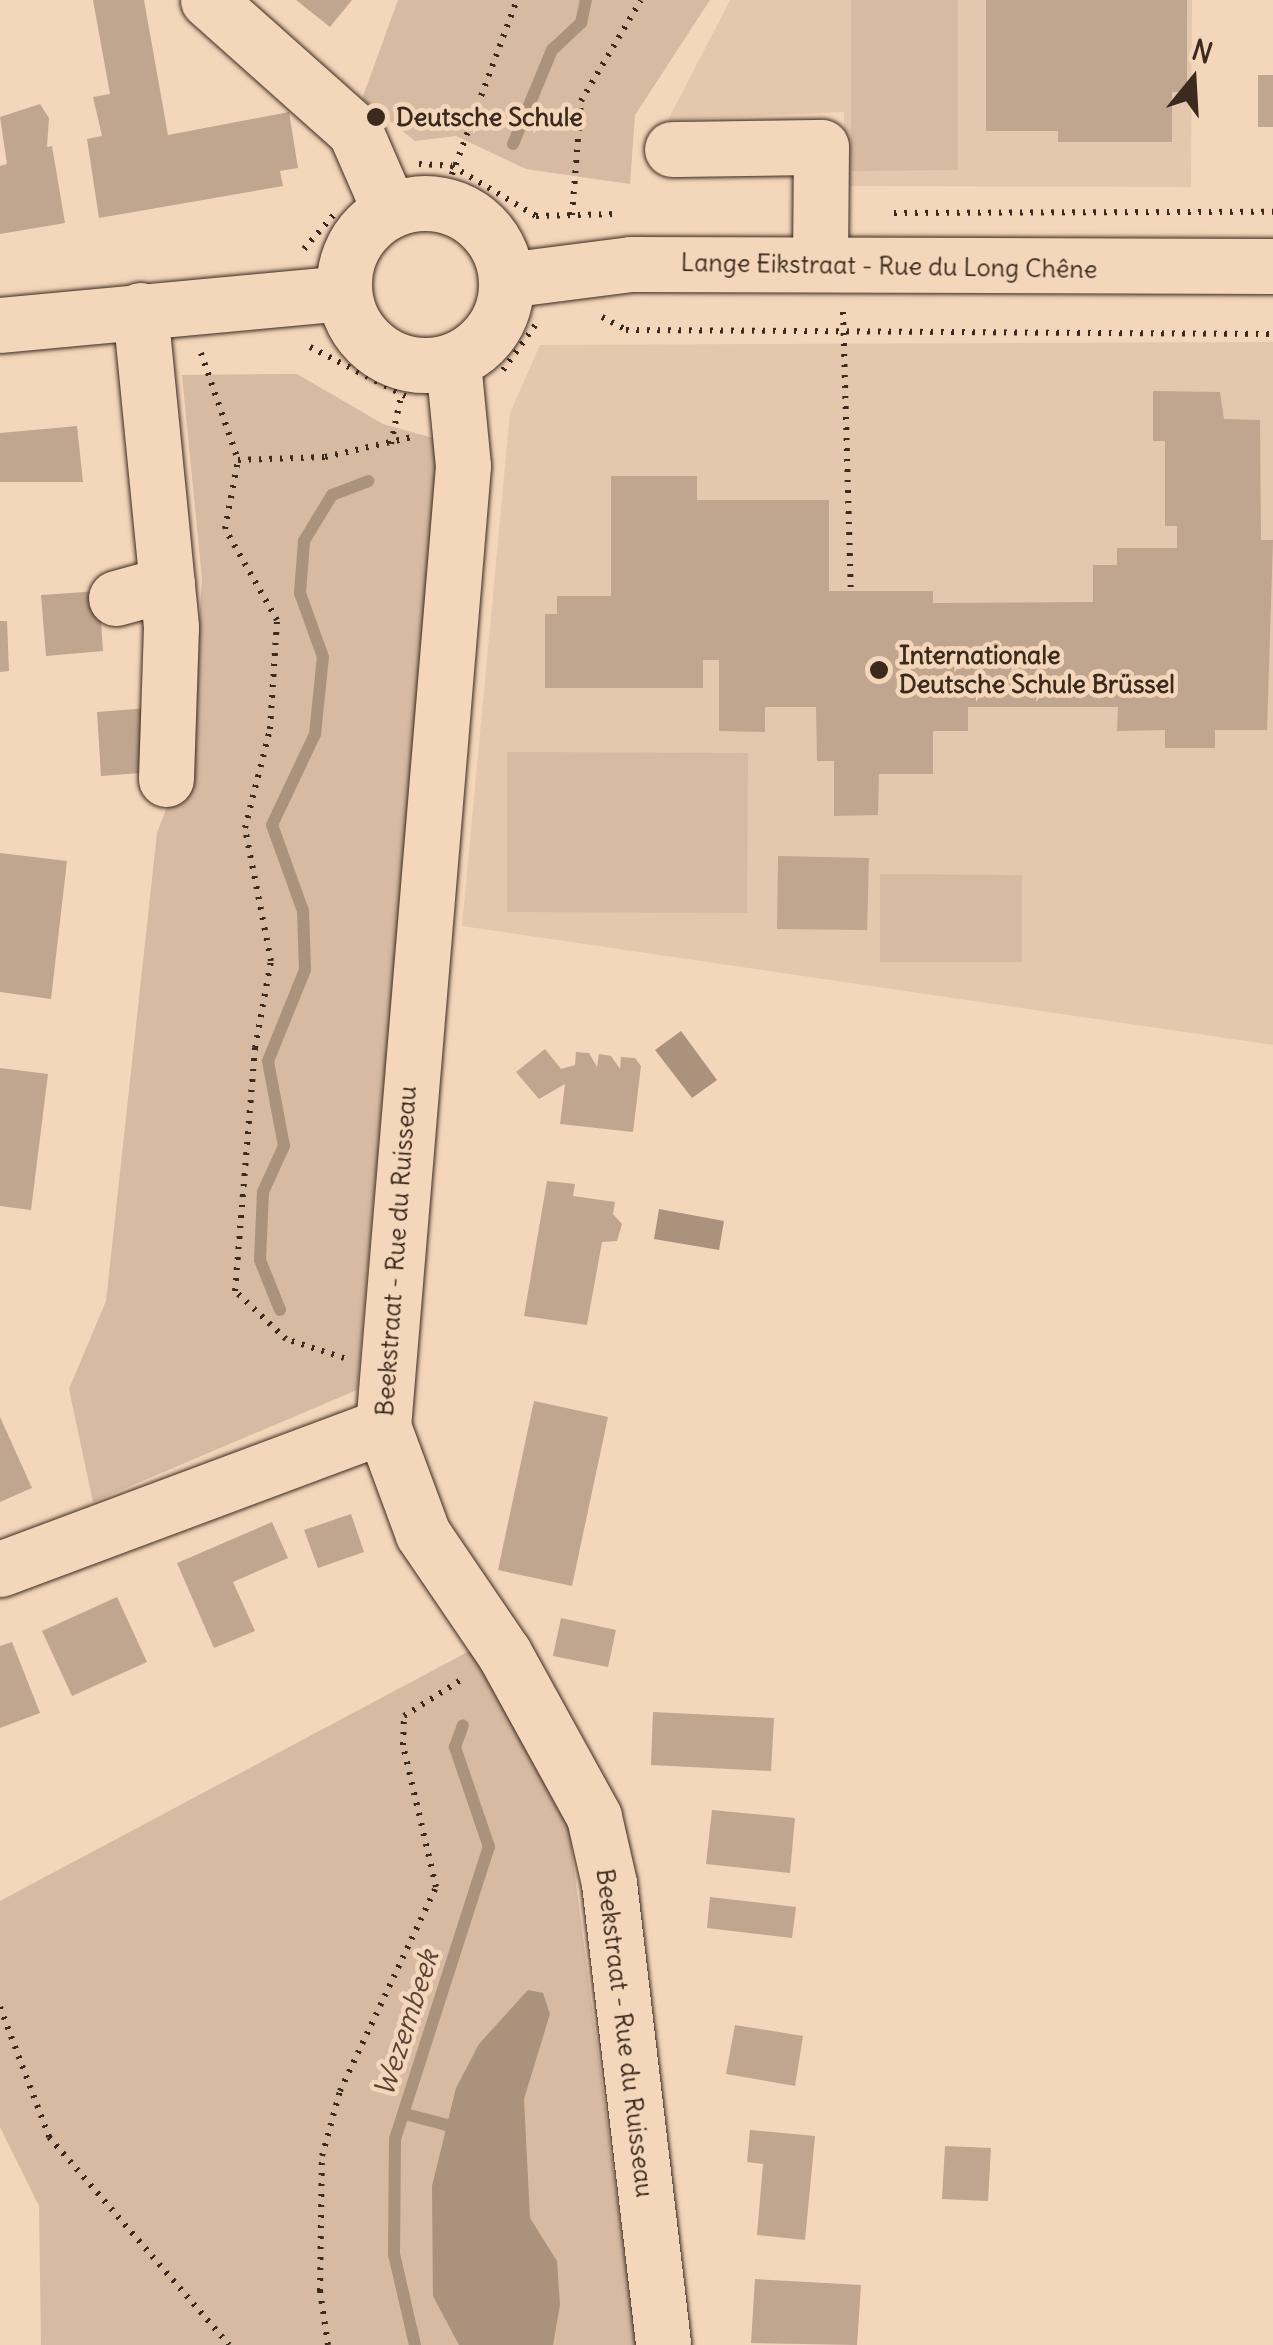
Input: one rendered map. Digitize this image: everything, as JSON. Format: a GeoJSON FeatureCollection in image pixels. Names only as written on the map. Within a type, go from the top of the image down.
{"type":"FeatureCollection","features":[{"type":"Feature","properties":{"kind":"street"},"geometry":{"type":"LineString","coordinates":[[208,0],[428,194],[481,226],[500,252],[522,301],[495,324],[456,380],[382,353],[364,338],[343,293],[350,250],[367,226],[428,194]]}},
{"type":"Feature","properties":{"kind":"street"},"geometry":{"type":"LineString","coordinates":[[672,149],[821,147],[821,239]]}},
{"type":"Feature","properties":{"kind":"street","name":"Lange Eikstraat - Rue du Long Chêne"},"geometry":{"type":"LineString","coordinates":[[522,301],[630,264],[821,239],[1273,266]]}},
{"type":"Feature","properties":{"kind":"street"},"geometry":{"type":"LineString","coordinates":[[0,326],[343,293]]}},
{"type":"Feature","properties":{"kind":"street"},"geometry":{"type":"LineString","coordinates":[[140,310],[141,591],[166,779]]}},
{"type":"Feature","properties":{"kind":"street","name":"Beekstraat - Rue du Ruisseau"},"geometry":{"type":"LineString","coordinates":[[456,380],[463,466],[383,1426],[423,1534],[504,1652],[594,1818],[609,1883],[663,2345]]}},
{"type":"Feature","properties":{"kind":"street"},"geometry":{"type":"LineString","coordinates":[[0,1569],[383,1426]]}},
{"type":"Feature","properties":{"kind":"path"},"geometry":{"type":"LineString","coordinates":[[517,0],[428,194],[536,216],[629,214]]}},
{"type":"Feature","properties":{"kind":"path"},"geometry":{"type":"LineString","coordinates":[[572,214],[582,100],[641,0]]}},
{"type":"Feature","properties":{"kind":"path"},"geometry":{"type":"LineString","coordinates":[[821,239],[1273,212]]}},
{"type":"Feature","properties":{"kind":"path"},"geometry":{"type":"LineString","coordinates":[[522,301],[555,318]]}},
{"type":"Feature","properties":{"kind":"path"},"geometry":{"type":"LineString","coordinates":[[588,316],[626,330],[1273,334]]}},
{"type":"Feature","properties":{"kind":"path"},"geometry":{"type":"LineString","coordinates":[[846,333],[851,590]]}},
{"type":"Feature","properties":{"kind":"path"},"geometry":{"type":"LineString","coordinates":[[300,345],[321,348],[400,396],[456,380]]}},
{"type":"Feature","properties":{"kind":"path"},"geometry":{"type":"LineString","coordinates":[[200,351],[238,460],[225,529],[277,620],[270,729],[244,828],[271,960],[254,1048],[235,1291],[286,1339],[360,1363]]}},
{"type":"Feature","properties":{"kind":"path"},"geometry":{"type":"LineString","coordinates":[[238,460],[325,457],[391,446],[420,434],[456,380]]}},
{"type":"Feature","properties":{"kind":"path"},"geometry":{"type":"LineString","coordinates":[[391,446],[400,396]]}},
{"type":"Feature","properties":{"kind":"path"},"geometry":{"type":"LineString","coordinates":[[328,2345],[320,2291],[322,2156],[340,2091],[436,1887],[403,1745],[404,1716],[504,1652]]}},
{"type":"Feature","properties":{"kind":"path"},"geometry":{"type":"LineString","coordinates":[[0,2007],[49,2136],[229,2345]]}},
{"type":"Feature","properties":{"kind":"shaded area"},"geometry":{"type":"Polygon","coordinates":[[[398,0],[710,0],[635,115],[630,184],[526,169],[456,136],[415,141],[362,99],[398,0]]]}},
{"type":"Feature","properties":{"kind":"shaded area"},"geometry":{"type":"Polygon","coordinates":[[[730,0],[1192,0],[1191,187],[844,186],[844,112],[668,120],[730,0]]]}},
{"type":"Feature","properties":{"kind":"shaded area"},"geometry":{"type":"Polygon","coordinates":[[[851,0],[958,0],[958,170],[851,171],[851,0]]]}},
{"type":"Feature","properties":{"kind":"shaded area","name":"Internationale Deutsche Schule Brüssel"},"geometry":{"type":"Polygon","coordinates":[[[1273,342],[1273,1045],[462,926],[510,413],[540,345],[1273,342]]]}},
{"type":"Feature","properties":{"kind":"shaded area"},"geometry":{"type":"Polygon","coordinates":[[[297,374],[383,424],[440,440],[357,1390],[93,1502],[69,1389],[106,1301],[157,833],[191,744],[202,579],[182,375],[297,374]]]}},
{"type":"Feature","properties":{"kind":"shaded area"},"geometry":{"type":"Polygon","coordinates":[[[507,752],[748,753],[747,913],[507,912],[507,752]]]}},
{"type":"Feature","properties":{"kind":"shaded area"},"geometry":{"type":"Polygon","coordinates":[[[880,874],[1022,875],[1022,962],[880,962],[880,874]]]}},
{"type":"Feature","properties":{"kind":"shaded area"},"geometry":{"type":"Polygon","coordinates":[[[681,1031],[717,1080],[692,1098],[655,1050],[681,1031]]]}},
{"type":"Feature","properties":{"kind":"shaded area"},"geometry":{"type":"Polygon","coordinates":[[[659,1209],[724,1221],[719,1250],[654,1239],[659,1209]]]}},
{"type":"Feature","properties":{"kind":"shaded area"},"geometry":{"type":"Polygon","coordinates":[[[475,1648],[568,1822],[636,2345],[41,2345],[39,2206],[0,2127],[0,1901],[475,1648]]]}},
{"type":"Feature","properties":{"kind":"shaded area"},"geometry":{"type":"Polygon","coordinates":[[[528,1990],[543,1993],[550,2014],[524,2099],[530,2218],[557,2261],[560,2305],[553,2345],[459,2345],[433,2296],[432,2186],[456,2088],[479,2044],[528,1990]]]}},
{"type":"Feature","properties":{"kind":"building"},"geometry":{"type":"Polygon","coordinates":[[[93,0],[144,0],[168,135],[289,112],[298,168],[280,171],[283,186],[99,218],[87,139],[102,136],[93,97],[110,94],[93,0]]]}},
{"type":"Feature","properties":{"kind":"building"},"geometry":{"type":"Polygon","coordinates":[[[296,0],[352,0],[330,27],[296,0]]]}},
{"type":"Feature","properties":{"kind":"building"},"geometry":{"type":"Polygon","coordinates":[[[986,0],[1187,0],[1187,92],[1172,92],[1172,142],[1058,142],[1058,131],[986,131],[986,0]]]}},
{"type":"Feature","properties":{"kind":"building"},"geometry":{"type":"Polygon","coordinates":[[[1258,75],[1273,75],[1273,127],[1258,127],[1258,75]]]}},
{"type":"Feature","properties":{"kind":"building"},"geometry":{"type":"Polygon","coordinates":[[[40,104],[49,118],[47,147],[52,146],[65,223],[0,234],[0,166],[7,164],[0,117],[40,104]]]}},
{"type":"Feature","properties":{"kind":"building"},"geometry":{"type":"Polygon","coordinates":[[[1153,391],[1220,392],[1224,419],[1260,420],[1261,540],[1273,540],[1267,730],[1215,730],[1215,748],[1165,748],[1165,730],[1117,731],[1118,707],[968,707],[968,731],[933,731],[933,774],[879,774],[878,815],[834,816],[834,761],[817,761],[816,707],[765,707],[765,732],[719,731],[719,660],[703,660],[703,688],[545,688],[545,614],[557,614],[557,596],[611,596],[611,476],[697,476],[697,500],[829,500],[829,591],[933,591],[933,603],[1093,602],[1093,565],[1117,565],[1117,548],[1177,548],[1177,526],[1165,526],[1165,441],[1153,441],[1153,391]]]}},
{"type":"Feature","properties":{"kind":"building"},"geometry":{"type":"Polygon","coordinates":[[[77,426],[83,482],[0,482],[0,433],[77,426]]]}},
{"type":"Feature","properties":{"kind":"building"},"geometry":{"type":"Polygon","coordinates":[[[99,591],[103,651],[46,656],[41,595],[99,591]]]}},
{"type":"Feature","properties":{"kind":"building"},"geometry":{"type":"Polygon","coordinates":[[[0,621],[7,621],[9,671],[0,672],[0,621]]]}},
{"type":"Feature","properties":{"kind":"building"},"geometry":{"type":"Polygon","coordinates":[[[149,708],[154,772],[101,776],[97,712],[149,708]]]}},
{"type":"Feature","properties":{"kind":"building"},"geometry":{"type":"Polygon","coordinates":[[[0,853],[67,861],[51,999],[0,992],[0,853]]]}},
{"type":"Feature","properties":{"kind":"building"},"geometry":{"type":"Polygon","coordinates":[[[778,856],[869,858],[867,930],[777,929],[778,856]]]}},
{"type":"Feature","properties":{"kind":"building"},"geometry":{"type":"Polygon","coordinates":[[[545,1049],[561,1069],[575,1065],[576,1052],[589,1053],[597,1067],[599,1054],[611,1056],[620,1069],[621,1057],[635,1058],[641,1066],[633,1132],[560,1124],[565,1084],[539,1099],[516,1072],[545,1049]]]}},
{"type":"Feature","properties":{"kind":"building"},"geometry":{"type":"Polygon","coordinates":[[[0,1068],[48,1074],[31,1210],[0,1206],[0,1068]]]}},
{"type":"Feature","properties":{"kind":"building"},"geometry":{"type":"Polygon","coordinates":[[[547,1181],[575,1184],[573,1196],[615,1202],[613,1214],[622,1224],[617,1241],[602,1242],[587,1325],[524,1316],[547,1181]]]}},
{"type":"Feature","properties":{"kind":"building"},"geometry":{"type":"Polygon","coordinates":[[[534,1401],[608,1417],[572,1586],[498,1570],[534,1401]]]}},
{"type":"Feature","properties":{"kind":"building"},"geometry":{"type":"Polygon","coordinates":[[[0,1417],[32,1488],[0,1502],[0,1417]]]}},
{"type":"Feature","properties":{"kind":"building"},"geometry":{"type":"Polygon","coordinates":[[[351,1514],[364,1552],[318,1568],[304,1530],[351,1514]]]}},
{"type":"Feature","properties":{"kind":"building"},"geometry":{"type":"Polygon","coordinates":[[[272,1522],[288,1558],[233,1582],[255,1631],[214,1648],[177,1563],[272,1522]]]}},
{"type":"Feature","properties":{"kind":"building"},"geometry":{"type":"Polygon","coordinates":[[[117,1597],[147,1662],[72,1696],[42,1631],[117,1597]]]}},
{"type":"Feature","properties":{"kind":"building"},"geometry":{"type":"Polygon","coordinates":[[[561,1618],[616,1630],[608,1667],[553,1656],[561,1618]]]}},
{"type":"Feature","properties":{"kind":"building"},"geometry":{"type":"Polygon","coordinates":[[[12,1642],[40,1713],[0,1728],[0,1646],[12,1642]]]}},
{"type":"Feature","properties":{"kind":"building"},"geometry":{"type":"Polygon","coordinates":[[[653,1712],[774,1718],[771,1771],[651,1765],[653,1712]]]}},
{"type":"Feature","properties":{"kind":"building"},"geometry":{"type":"Polygon","coordinates":[[[712,1810],[795,1818],[790,1873],[706,1864],[712,1810]]]}},
{"type":"Feature","properties":{"kind":"building"},"geometry":{"type":"Polygon","coordinates":[[[710,1897],[796,1907],[792,1938],[707,1928],[710,1897]]]}},
{"type":"Feature","properties":{"kind":"building"},"geometry":{"type":"Polygon","coordinates":[[[735,2025],[803,2036],[795,2086],[726,2074],[735,2025]]]}},
{"type":"Feature","properties":{"kind":"building"},"geometry":{"type":"Polygon","coordinates":[[[750,2130],[815,2136],[805,2240],[757,2235],[763,2164],[747,2162],[750,2130]]]}},
{"type":"Feature","properties":{"kind":"building"},"geometry":{"type":"Polygon","coordinates":[[[945,2146],[991,2148],[988,2201],[942,2199],[945,2146]]]}},
{"type":"Feature","properties":{"kind":"building"},"geometry":{"type":"Polygon","coordinates":[[[755,2279],[861,2285],[857,2345],[751,2343],[755,2279]]]}},
{"type":"Feature","properties":{"kind":"waterway","name":"Wezembeek"},"geometry":{"type":"LineString","coordinates":[[513,144],[552,50],[581,23],[586,0]]}},
{"type":"Feature","properties":{"kind":"waterway","name":"Wezembeek"},"geometry":{"type":"LineString","coordinates":[[280,1310],[260,1260],[263,1192],[284,1146],[268,1061],[305,970],[303,911],[272,825],[315,734],[323,657],[300,593],[304,541],[332,495],[368,481]]}},
{"type":"Feature","properties":{"kind":"waterway","name":"Wezembeek"},"geometry":{"type":"LineString","coordinates":[[415,2345],[394,2254],[395,2139],[489,1847],[455,1747],[463,1725]]}},
{"type":"Feature","properties":{"kind":"waterway"},"geometry":{"type":"LineString","coordinates":[[405,2114],[447,2125]]}},
{"type":"Feature","properties":{"kind":"place","name":"Deutsche Schule"},"geometry":{"type":"Point","coordinates":[376,117]}},
{"type":"Feature","properties":{"kind":"place","name":"Internationale Deutsche Schule Brüssel"},"geometry":{"type":"Point","coordinates":[879,670]}}]}
